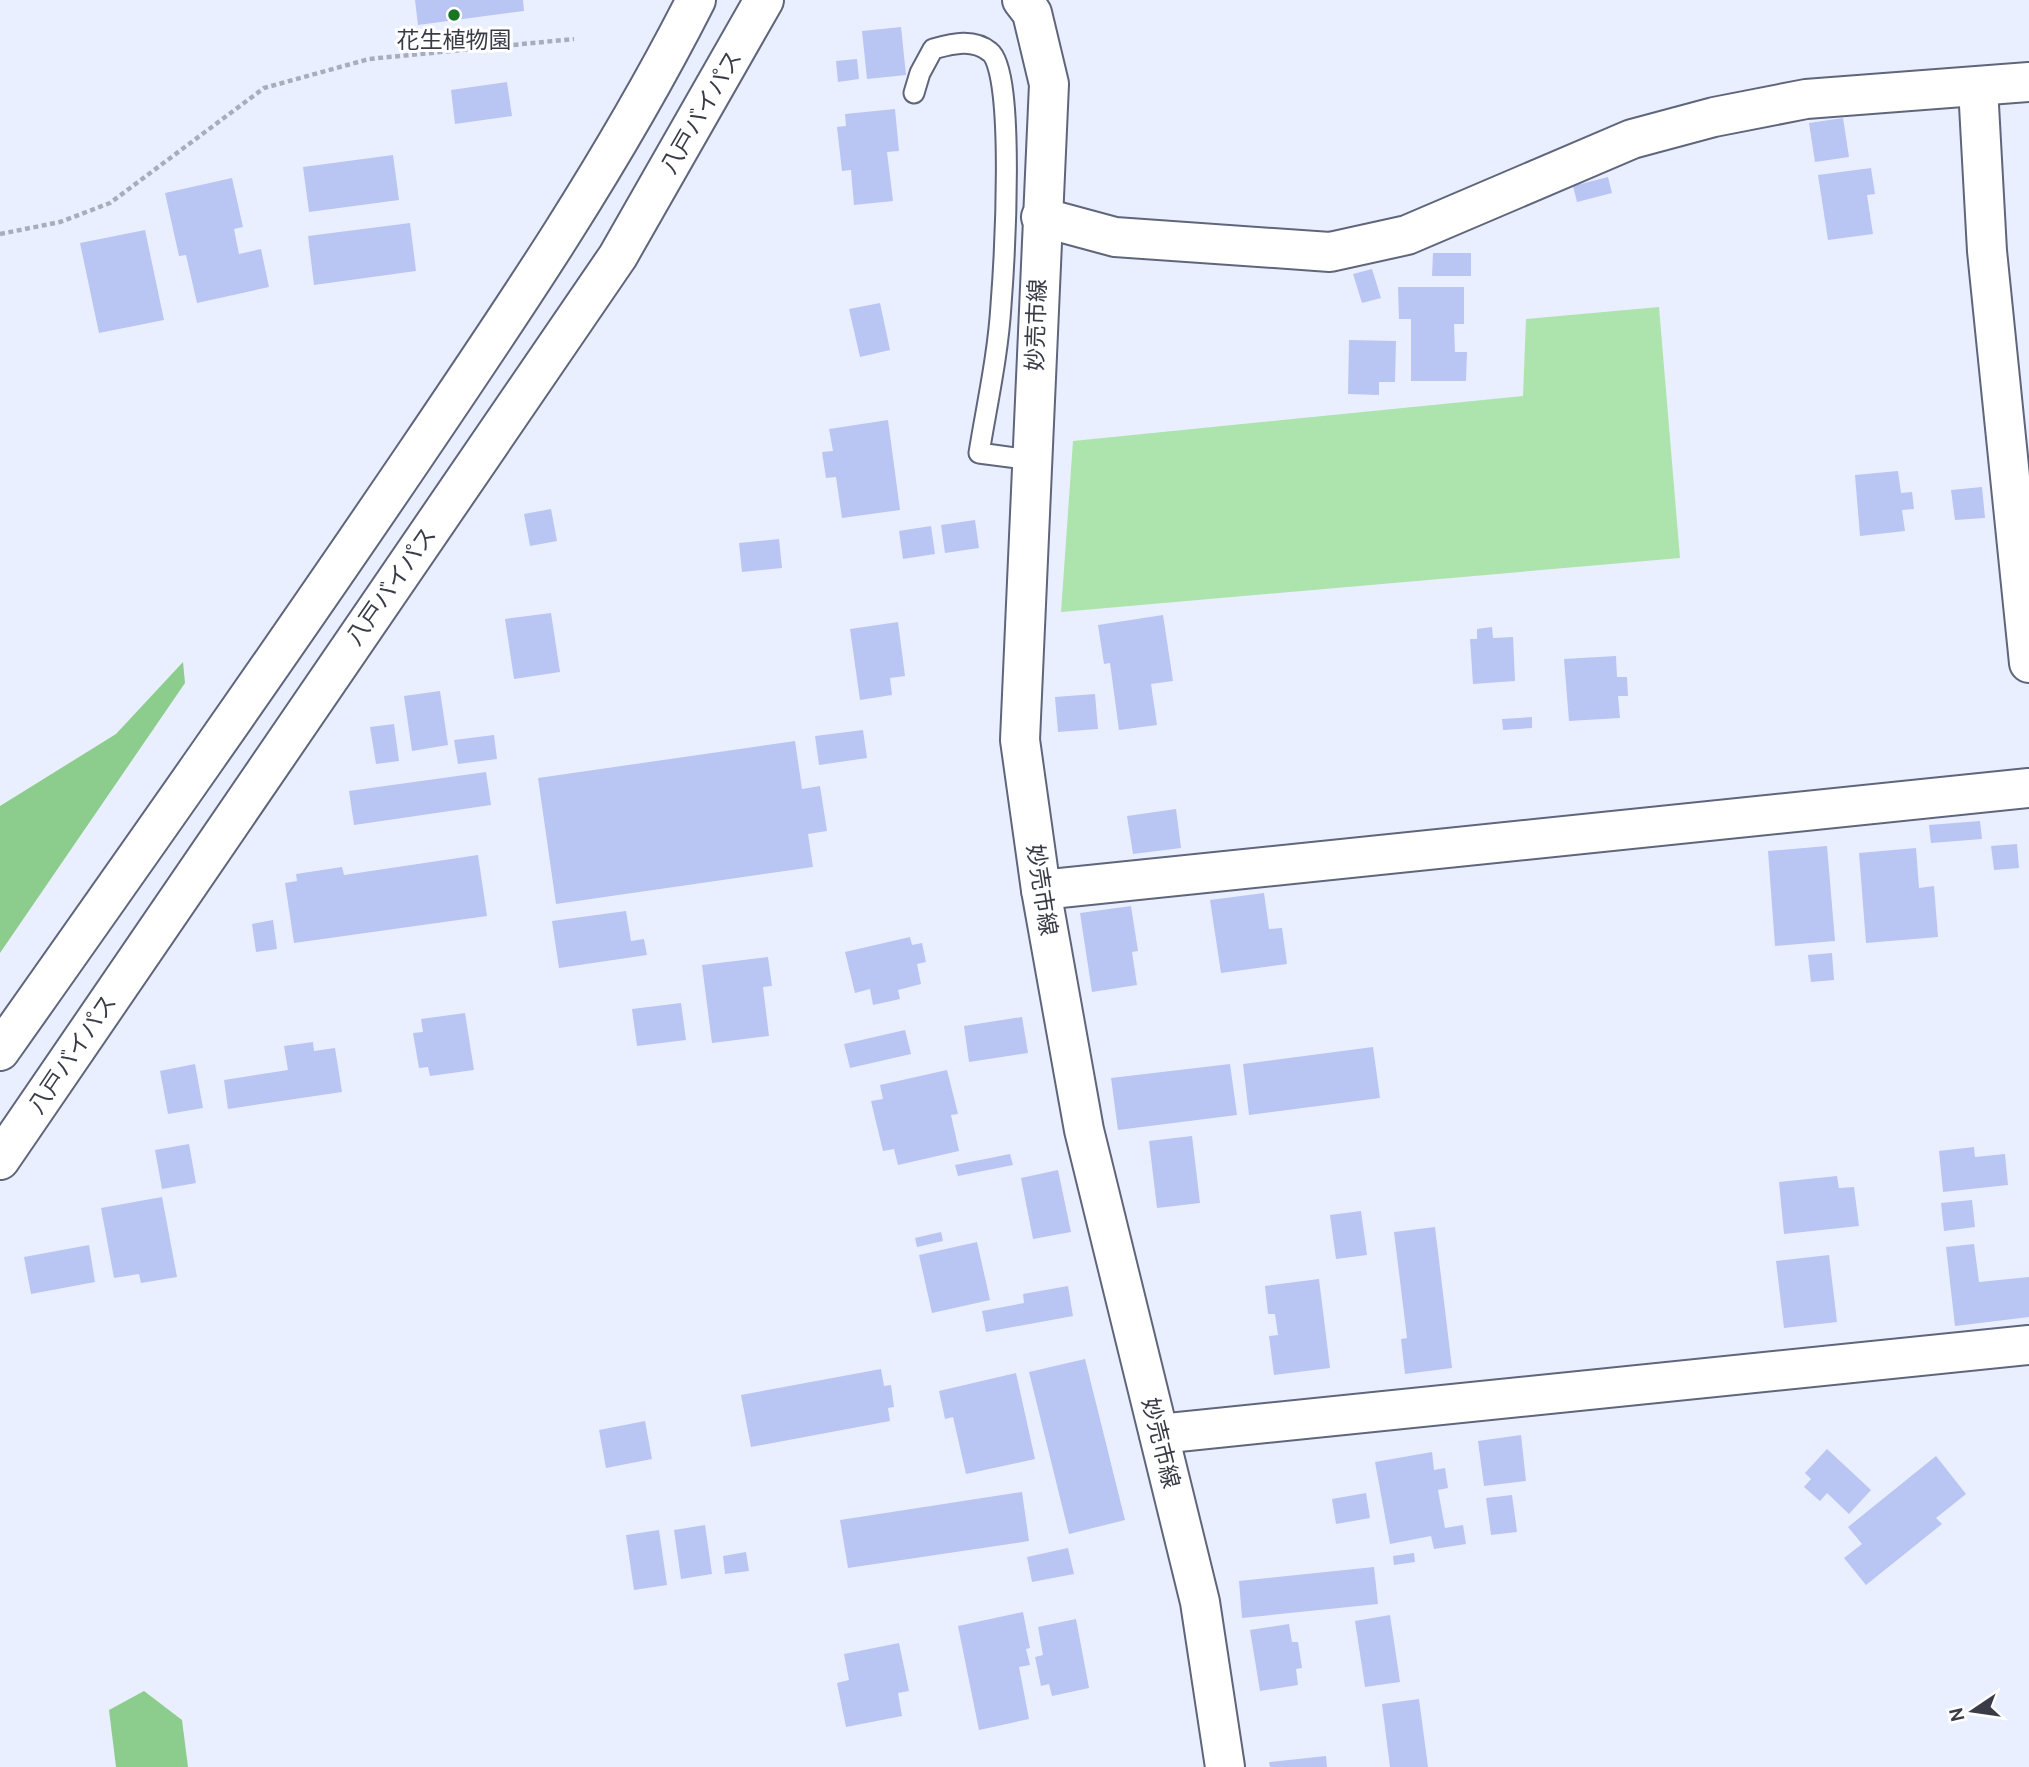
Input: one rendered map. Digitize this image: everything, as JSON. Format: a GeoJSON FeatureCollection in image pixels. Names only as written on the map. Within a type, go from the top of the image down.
{"type":"FeatureCollection","features":[{"type":"Feature","properties":{"kind":"main road"},"geometry":{"type":"LineString","coordinates":[[0,1051],[286,646],[518,302],[660,71],[696,0]]}},
{"type":"Feature","properties":{"kind":"main road","name":"八戸バイパス"},"geometry":{"type":"LineString","coordinates":[[0,1160],[618,256],[764,0]]}},
{"type":"Feature","properties":{"kind":"main road","name":"妙売市線"},"geometry":{"type":"LineString","coordinates":[[1022,0],[1032,13],[1048,84],[1020,740],[1041,890],[1084,1130],[1200,1602],[1225,1767]]}},
{"type":"Feature","properties":{"kind":"main road"},"geometry":{"type":"LineString","coordinates":[[1041,217],[1115,237],[1329,252],[1407,235],[1632,139],[1714,117],[1805,99],[2029,82]]}},
{"type":"Feature","properties":{"kind":"main road"},"geometry":{"type":"LineString","coordinates":[[1978,87],[1987,251],[2029,663]]}},
{"type":"Feature","properties":{"kind":"main road"},"geometry":{"type":"LineString","coordinates":[[1041,890],[2029,788]]}},
{"type":"Feature","properties":{"kind":"main road"},"geometry":{"type":"LineString","coordinates":[[1159,1434],[2029,1345]]}},
{"type":"Feature","properties":{"kind":"lane"},"geometry":{"type":"LineString","coordinates":[[914,93],[920,73],[933,49],[971,43],[990,52],[998,64],[1005,97],[1006,148],[1001,306],[979,453],[1031,460]]}},
{"type":"Feature","properties":{"kind":"path"},"geometry":{"type":"LineString","coordinates":[[0,234],[60,222],[110,203],[264,88],[369,59],[574,39]]}},
{"type":"Feature","properties":{"kind":"green space"},"geometry":{"type":"Polygon","coordinates":[[[1659,307],[1680,558],[1061,612],[1073,441],[1523,396],[1526,319],[1659,307]]]}},
{"type":"Feature","properties":{"kind":"green space"},"geometry":{"type":"Polygon","coordinates":[[[183,662],[185,683],[0,953],[0,806],[116,734],[183,662]]]}},
{"type":"Feature","properties":{"kind":"green space"},"geometry":{"type":"Polygon","coordinates":[[[144,1691],[182,1720],[188,1767],[116,1767],[109,1710],[144,1691]]]}},
{"type":"Feature","properties":{"kind":"building","name":"花生植物園"},"geometry":{"type":"Polygon","coordinates":[[[415,0],[523,0],[524,11],[418,25],[415,0]]]}},
{"type":"Feature","properties":{"kind":"building"},"geometry":{"type":"Polygon","coordinates":[[[901,27],[906,75],[867,79],[862,31],[901,27]]]}},
{"type":"Feature","properties":{"kind":"building"},"geometry":{"type":"Polygon","coordinates":[[[857,59],[859,79],[838,82],[836,61],[857,59]]]}},
{"type":"Feature","properties":{"kind":"building"},"geometry":{"type":"Polygon","coordinates":[[[507,82],[512,116],[455,124],[451,90],[507,82]]]}},
{"type":"Feature","properties":{"kind":"building"},"geometry":{"type":"Polygon","coordinates":[[[895,109],[899,151],[887,152],[893,201],[854,205],[851,170],[842,171],[837,127],[846,126],[845,114],[895,109]]]}},
{"type":"Feature","properties":{"kind":"building"},"geometry":{"type":"Polygon","coordinates":[[[1843,118],[1849,157],[1815,162],[1809,123],[1843,118]]]}},
{"type":"Feature","properties":{"kind":"building"},"geometry":{"type":"Polygon","coordinates":[[[393,155],[399,200],[309,212],[303,167],[393,155]]]}},
{"type":"Feature","properties":{"kind":"building"},"geometry":{"type":"Polygon","coordinates":[[[1871,168],[1875,194],[1867,195],[1873,234],[1828,240],[1818,175],[1871,168]]]}},
{"type":"Feature","properties":{"kind":"building"},"geometry":{"type":"Polygon","coordinates":[[[1608,177],[1612,193],[1577,202],[1573,186],[1608,177]]]}},
{"type":"Feature","properties":{"kind":"building"},"geometry":{"type":"Polygon","coordinates":[[[232,178],[243,227],[234,229],[239,254],[261,249],[269,287],[197,303],[186,255],[179,256],[165,193],[232,178]]]}},
{"type":"Feature","properties":{"kind":"building"},"geometry":{"type":"Polygon","coordinates":[[[410,223],[416,271],[314,285],[308,236],[410,223]]]}},
{"type":"Feature","properties":{"kind":"building"},"geometry":{"type":"Polygon","coordinates":[[[145,230],[164,320],[99,333],[80,243],[145,230]]]}},
{"type":"Feature","properties":{"kind":"building"},"geometry":{"type":"Polygon","coordinates":[[[1433,253],[1471,253],[1471,276],[1432,276],[1433,253]]]}},
{"type":"Feature","properties":{"kind":"building"},"geometry":{"type":"Polygon","coordinates":[[[1372,269],[1381,298],[1362,303],[1353,274],[1372,269]]]}},
{"type":"Feature","properties":{"kind":"building"},"geometry":{"type":"Polygon","coordinates":[[[1398,287],[1464,287],[1464,324],[1454,324],[1455,352],[1467,352],[1466,381],[1411,381],[1411,319],[1399,319],[1398,287]]]}},
{"type":"Feature","properties":{"kind":"building"},"geometry":{"type":"Polygon","coordinates":[[[880,303],[890,350],[860,357],[849,309],[880,303]]]}},
{"type":"Feature","properties":{"kind":"building"},"geometry":{"type":"Polygon","coordinates":[[[1349,340],[1396,341],[1395,382],[1379,382],[1379,395],[1348,394],[1349,340]]]}},
{"type":"Feature","properties":{"kind":"building"},"geometry":{"type":"Polygon","coordinates":[[[888,420],[900,510],[842,518],[836,477],[826,478],[822,452],[833,451],[829,429],[888,420]]]}},
{"type":"Feature","properties":{"kind":"building"},"geometry":{"type":"Polygon","coordinates":[[[1898,471],[1901,493],[1912,492],[1914,509],[1902,510],[1905,531],[1860,536],[1855,475],[1898,471]]]}},
{"type":"Feature","properties":{"kind":"building"},"geometry":{"type":"Polygon","coordinates":[[[1982,487],[1985,518],[1955,520],[1951,490],[1982,487]]]}},
{"type":"Feature","properties":{"kind":"building"},"geometry":{"type":"Polygon","coordinates":[[[551,509],[557,541],[530,546],[524,514],[551,509]]]}},
{"type":"Feature","properties":{"kind":"building"},"geometry":{"type":"Polygon","coordinates":[[[975,520],[979,548],[945,553],[941,525],[975,520]]]}},
{"type":"Feature","properties":{"kind":"building"},"geometry":{"type":"Polygon","coordinates":[[[931,526],[935,554],[903,559],[899,531],[931,526]]]}},
{"type":"Feature","properties":{"kind":"building"},"geometry":{"type":"Polygon","coordinates":[[[779,539],[782,568],[742,572],[739,543],[779,539]]]}},
{"type":"Feature","properties":{"kind":"building"},"geometry":{"type":"Polygon","coordinates":[[[551,613],[560,672],[514,679],[505,619],[551,613]]]}},
{"type":"Feature","properties":{"kind":"building"},"geometry":{"type":"Polygon","coordinates":[[[1163,615],[1173,681],[1151,684],[1157,725],[1119,730],[1110,663],[1104,664],[1098,625],[1163,615]]]}},
{"type":"Feature","properties":{"kind":"building"},"geometry":{"type":"Polygon","coordinates":[[[898,622],[905,676],[890,678],[892,695],[860,700],[850,629],[898,622]]]}},
{"type":"Feature","properties":{"kind":"building"},"geometry":{"type":"Polygon","coordinates":[[[1492,627],[1493,638],[1513,637],[1515,681],[1473,684],[1470,639],[1477,639],[1477,629],[1492,627]]]}},
{"type":"Feature","properties":{"kind":"building"},"geometry":{"type":"Polygon","coordinates":[[[1616,656],[1617,677],[1627,677],[1628,696],[1618,696],[1620,718],[1569,721],[1564,659],[1616,656]]]}},
{"type":"Feature","properties":{"kind":"building"},"geometry":{"type":"Polygon","coordinates":[[[440,691],[448,745],[412,751],[404,696],[440,691]]]}},
{"type":"Feature","properties":{"kind":"building"},"geometry":{"type":"Polygon","coordinates":[[[1095,694],[1098,729],[1058,732],[1055,697],[1095,694]]]}},
{"type":"Feature","properties":{"kind":"building"},"geometry":{"type":"Polygon","coordinates":[[[1532,717],[1532,728],[1503,730],[1502,719],[1532,717]]]}},
{"type":"Feature","properties":{"kind":"building"},"geometry":{"type":"Polygon","coordinates":[[[394,724],[399,761],[376,764],[370,727],[394,724]]]}},
{"type":"Feature","properties":{"kind":"building"},"geometry":{"type":"Polygon","coordinates":[[[863,730],[867,758],[819,765],[815,736],[863,730]]]}},
{"type":"Feature","properties":{"kind":"building"},"geometry":{"type":"Polygon","coordinates":[[[494,735],[497,759],[458,764],[454,740],[494,735]]]}},
{"type":"Feature","properties":{"kind":"building"},"geometry":{"type":"Polygon","coordinates":[[[795,741],[802,789],[820,786],[827,831],[808,834],[813,867],[556,904],[538,778],[795,741]]]}},
{"type":"Feature","properties":{"kind":"building"},"geometry":{"type":"Polygon","coordinates":[[[486,772],[491,805],[354,825],[349,791],[486,772]]]}},
{"type":"Feature","properties":{"kind":"building"},"geometry":{"type":"Polygon","coordinates":[[[1176,809],[1181,848],[1133,854],[1127,816],[1176,809]]]}},
{"type":"Feature","properties":{"kind":"building"},"geometry":{"type":"Polygon","coordinates":[[[1980,821],[1982,839],[1931,843],[1929,825],[1980,821]]]}},
{"type":"Feature","properties":{"kind":"building"},"geometry":{"type":"Polygon","coordinates":[[[2017,844],[2019,868],[1994,870],[1991,846],[2017,844]]]}},
{"type":"Feature","properties":{"kind":"building"},"geometry":{"type":"Polygon","coordinates":[[[1827,846],[1835,941],[1775,946],[1768,851],[1827,846]]]}},
{"type":"Feature","properties":{"kind":"building"},"geometry":{"type":"Polygon","coordinates":[[[1916,848],[1919,888],[1934,886],[1938,937],[1866,943],[1859,853],[1916,848]]]}},
{"type":"Feature","properties":{"kind":"building"},"geometry":{"type":"Polygon","coordinates":[[[478,855],[487,916],[294,943],[285,883],[297,881],[296,874],[342,867],[344,875],[478,855]]]}},
{"type":"Feature","properties":{"kind":"building"},"geometry":{"type":"Polygon","coordinates":[[[1264,893],[1269,929],[1282,928],[1287,964],[1221,973],[1210,900],[1264,893]]]}},
{"type":"Feature","properties":{"kind":"building"},"geometry":{"type":"Polygon","coordinates":[[[1131,906],[1138,951],[1132,952],[1137,985],[1092,992],[1080,913],[1131,906]]]}},
{"type":"Feature","properties":{"kind":"building"},"geometry":{"type":"Polygon","coordinates":[[[626,911],[631,941],[644,939],[647,955],[559,968],[552,921],[626,911]]]}},
{"type":"Feature","properties":{"kind":"building"},"geometry":{"type":"Polygon","coordinates":[[[273,920],[277,949],[256,952],[252,924],[273,920]]]}},
{"type":"Feature","properties":{"kind":"building"},"geometry":{"type":"Polygon","coordinates":[[[910,937],[912,945],[922,943],[926,962],[917,964],[921,984],[898,990],[900,999],[873,1005],[870,989],[855,993],[845,952],[910,937]]]}},
{"type":"Feature","properties":{"kind":"building"},"geometry":{"type":"Polygon","coordinates":[[[1832,953],[1834,980],[1811,982],[1808,955],[1832,953]]]}},
{"type":"Feature","properties":{"kind":"building"},"geometry":{"type":"Polygon","coordinates":[[[768,957],[772,986],[763,987],[769,1036],[712,1043],[702,965],[768,957]]]}},
{"type":"Feature","properties":{"kind":"building"},"geometry":{"type":"Polygon","coordinates":[[[681,1003],[686,1040],[637,1046],[632,1009],[681,1003]]]}},
{"type":"Feature","properties":{"kind":"building"},"geometry":{"type":"Polygon","coordinates":[[[465,1013],[474,1070],[430,1076],[428,1067],[419,1068],[413,1033],[423,1032],[421,1019],[465,1013]]]}},
{"type":"Feature","properties":{"kind":"building"},"geometry":{"type":"Polygon","coordinates":[[[1022,1017],[1028,1053],[969,1062],[964,1026],[1022,1017]]]}},
{"type":"Feature","properties":{"kind":"building"},"geometry":{"type":"Polygon","coordinates":[[[905,1030],[911,1054],[850,1068],[844,1044],[905,1030]]]}},
{"type":"Feature","properties":{"kind":"building"},"geometry":{"type":"Polygon","coordinates":[[[313,1042],[314,1051],[335,1048],[342,1092],[228,1109],[224,1080],[288,1070],[284,1046],[313,1042]]]}},
{"type":"Feature","properties":{"kind":"building"},"geometry":{"type":"Polygon","coordinates":[[[1373,1047],[1380,1098],[1249,1115],[1243,1064],[1373,1047]]]}},
{"type":"Feature","properties":{"kind":"building"},"geometry":{"type":"Polygon","coordinates":[[[195,1064],[203,1108],[168,1114],[160,1071],[195,1064]]]}},
{"type":"Feature","properties":{"kind":"building"},"geometry":{"type":"Polygon","coordinates":[[[1230,1064],[1237,1115],[1118,1130],[1111,1078],[1230,1064]]]}},
{"type":"Feature","properties":{"kind":"building"},"geometry":{"type":"Polygon","coordinates":[[[947,1070],[958,1114],[951,1115],[959,1151],[898,1165],[894,1149],[883,1151],[871,1101],[883,1099],[880,1085],[947,1070]]]}},
{"type":"Feature","properties":{"kind":"building"},"geometry":{"type":"Polygon","coordinates":[[[1192,1136],[1200,1203],[1157,1208],[1149,1141],[1192,1136]]]}},
{"type":"Feature","properties":{"kind":"building"},"geometry":{"type":"Polygon","coordinates":[[[189,1144],[196,1183],[162,1189],[155,1150],[189,1144]]]}},
{"type":"Feature","properties":{"kind":"building"},"geometry":{"type":"Polygon","coordinates":[[[1974,1147],[1975,1157],[2005,1154],[2008,1185],[1943,1192],[1939,1151],[1974,1147]]]}},
{"type":"Feature","properties":{"kind":"building"},"geometry":{"type":"Polygon","coordinates":[[[1010,1154],[1013,1165],[958,1176],[955,1165],[1010,1154]]]}},
{"type":"Feature","properties":{"kind":"building"},"geometry":{"type":"Polygon","coordinates":[[[1058,1170],[1071,1232],[1033,1239],[1021,1178],[1058,1170]]]}},
{"type":"Feature","properties":{"kind":"building"},"geometry":{"type":"Polygon","coordinates":[[[1837,1176],[1839,1188],[1854,1187],[1859,1226],[1784,1234],[1779,1182],[1837,1176]]]}},
{"type":"Feature","properties":{"kind":"building"},"geometry":{"type":"Polygon","coordinates":[[[162,1197],[177,1277],[141,1283],[139,1274],[114,1278],[101,1208],[162,1197]]]}},
{"type":"Feature","properties":{"kind":"building"},"geometry":{"type":"Polygon","coordinates":[[[1972,1200],[1975,1227],[1944,1231],[1941,1203],[1972,1200]]]}},
{"type":"Feature","properties":{"kind":"building"},"geometry":{"type":"Polygon","coordinates":[[[1361,1211],[1367,1255],[1336,1259],[1330,1215],[1361,1211]]]}},
{"type":"Feature","properties":{"kind":"building"},"geometry":{"type":"Polygon","coordinates":[[[1435,1227],[1452,1368],[1405,1374],[1401,1339],[1407,1338],[1394,1232],[1435,1227]]]}},
{"type":"Feature","properties":{"kind":"building"},"geometry":{"type":"Polygon","coordinates":[[[941,1232],[943,1241],[917,1247],[915,1238],[941,1232]]]}},
{"type":"Feature","properties":{"kind":"building"},"geometry":{"type":"Polygon","coordinates":[[[977,1242],[990,1300],[932,1313],[919,1255],[977,1242]]]}},
{"type":"Feature","properties":{"kind":"building"},"geometry":{"type":"Polygon","coordinates":[[[1974,1244],[1979,1282],[2029,1277],[2029,1317],[1955,1326],[1946,1247],[1974,1244]]]}},
{"type":"Feature","properties":{"kind":"building"},"geometry":{"type":"Polygon","coordinates":[[[89,1245],[95,1282],[31,1294],[24,1257],[89,1245]]]}},
{"type":"Feature","properties":{"kind":"building"},"geometry":{"type":"Polygon","coordinates":[[[1829,1255],[1837,1322],[1784,1328],[1776,1261],[1829,1255]]]}},
{"type":"Feature","properties":{"kind":"building"},"geometry":{"type":"Polygon","coordinates":[[[1319,1279],[1330,1368],[1274,1375],[1269,1336],[1278,1335],[1275,1314],[1268,1314],[1265,1286],[1319,1279]]]}},
{"type":"Feature","properties":{"kind":"building"},"geometry":{"type":"Polygon","coordinates":[[[1068,1286],[1073,1316],[986,1332],[982,1311],[1024,1303],[1023,1294],[1068,1286]]]}},
{"type":"Feature","properties":{"kind":"building"},"geometry":{"type":"Polygon","coordinates":[[[1085,1359],[1125,1520],[1069,1534],[1029,1372],[1085,1359]]]}},
{"type":"Feature","properties":{"kind":"building"},"geometry":{"type":"Polygon","coordinates":[[[881,1369],[884,1386],[891,1385],[894,1407],[888,1408],[890,1421],[751,1447],[741,1395],[881,1369]]]}},
{"type":"Feature","properties":{"kind":"building"},"geometry":{"type":"Polygon","coordinates":[[[1016,1373],[1035,1459],[966,1474],[953,1417],[945,1419],[939,1391],[1016,1373]]]}},
{"type":"Feature","properties":{"kind":"building"},"geometry":{"type":"Polygon","coordinates":[[[645,1421],[652,1459],[606,1468],[599,1430],[645,1421]]]}},
{"type":"Feature","properties":{"kind":"building"},"geometry":{"type":"Polygon","coordinates":[[[1521,1435],[1526,1481],[1484,1486],[1478,1441],[1521,1435]]]}},
{"type":"Feature","properties":{"kind":"building"},"geometry":{"type":"Polygon","coordinates":[[[1827,1449],[1871,1490],[1849,1514],[1827,1493],[1820,1501],[1804,1487],[1811,1479],[1805,1473],[1827,1449]]]}},
{"type":"Feature","properties":{"kind":"building"},"geometry":{"type":"Polygon","coordinates":[[[1432,1452],[1434,1470],[1445,1468],[1448,1488],[1438,1490],[1445,1528],[1463,1525],[1466,1544],[1434,1549],[1431,1536],[1390,1544],[1375,1462],[1432,1452]]]}},
{"type":"Feature","properties":{"kind":"building"},"geometry":{"type":"Polygon","coordinates":[[[1936,1456],[1966,1494],[1936,1518],[1942,1524],[1866,1585],[1844,1558],[1862,1544],[1848,1527],[1936,1456]]]}},
{"type":"Feature","properties":{"kind":"building"},"geometry":{"type":"Polygon","coordinates":[[[1022,1492],[1029,1541],[848,1568],[840,1520],[1022,1492]]]}},
{"type":"Feature","properties":{"kind":"building"},"geometry":{"type":"Polygon","coordinates":[[[1366,1493],[1370,1518],[1336,1524],[1332,1499],[1366,1493]]]}},
{"type":"Feature","properties":{"kind":"building"},"geometry":{"type":"Polygon","coordinates":[[[1512,1495],[1517,1532],[1491,1535],[1486,1498],[1512,1495]]]}},
{"type":"Feature","properties":{"kind":"building"},"geometry":{"type":"Polygon","coordinates":[[[705,1525],[712,1574],[681,1579],[674,1530],[705,1525]]]}},
{"type":"Feature","properties":{"kind":"building"},"geometry":{"type":"Polygon","coordinates":[[[659,1530],[667,1585],[634,1590],[626,1535],[659,1530]]]}},
{"type":"Feature","properties":{"kind":"building"},"geometry":{"type":"Polygon","coordinates":[[[1068,1548],[1074,1574],[1032,1582],[1027,1557],[1068,1548]]]}},
{"type":"Feature","properties":{"kind":"building"},"geometry":{"type":"Polygon","coordinates":[[[746,1552],[749,1571],[725,1574],[723,1556],[746,1552]]]}},
{"type":"Feature","properties":{"kind":"building"},"geometry":{"type":"Polygon","coordinates":[[[1414,1553],[1415,1562],[1394,1565],[1393,1556],[1414,1553]]]}},
{"type":"Feature","properties":{"kind":"building"},"geometry":{"type":"Polygon","coordinates":[[[1374,1567],[1378,1604],[1242,1618],[1239,1581],[1374,1567]]]}},
{"type":"Feature","properties":{"kind":"building"},"geometry":{"type":"Polygon","coordinates":[[[1023,1612],[1030,1648],[1026,1649],[1030,1665],[1019,1667],[1029,1719],[979,1730],[958,1626],[1023,1612]]]}},
{"type":"Feature","properties":{"kind":"building"},"geometry":{"type":"Polygon","coordinates":[[[1390,1615],[1400,1682],[1365,1687],[1355,1621],[1390,1615]]]}},
{"type":"Feature","properties":{"kind":"building"},"geometry":{"type":"Polygon","coordinates":[[[1076,1619],[1089,1688],[1052,1696],[1049,1684],[1041,1686],[1035,1657],[1043,1655],[1038,1627],[1076,1619]]]}},
{"type":"Feature","properties":{"kind":"building"},"geometry":{"type":"Polygon","coordinates":[[[1289,1624],[1292,1642],[1298,1642],[1302,1668],[1296,1669],[1298,1685],[1260,1691],[1250,1630],[1289,1624]]]}},
{"type":"Feature","properties":{"kind":"building"},"geometry":{"type":"Polygon","coordinates":[[[899,1643],[909,1691],[898,1693],[902,1716],[846,1727],[837,1683],[849,1680],[844,1654],[899,1643]]]}},
{"type":"Feature","properties":{"kind":"building"},"geometry":{"type":"Polygon","coordinates":[[[1419,1699],[1428,1767],[1390,1767],[1382,1704],[1419,1699]]]}},
{"type":"Feature","properties":{"kind":"building"},"geometry":{"type":"Polygon","coordinates":[[[1326,1756],[1327,1767],[1270,1767],[1269,1762],[1326,1756]]]}},
{"type":"Feature","properties":{"kind":"place","name":"花生植物園"},"geometry":{"type":"Point","coordinates":[454,15]}}]}
